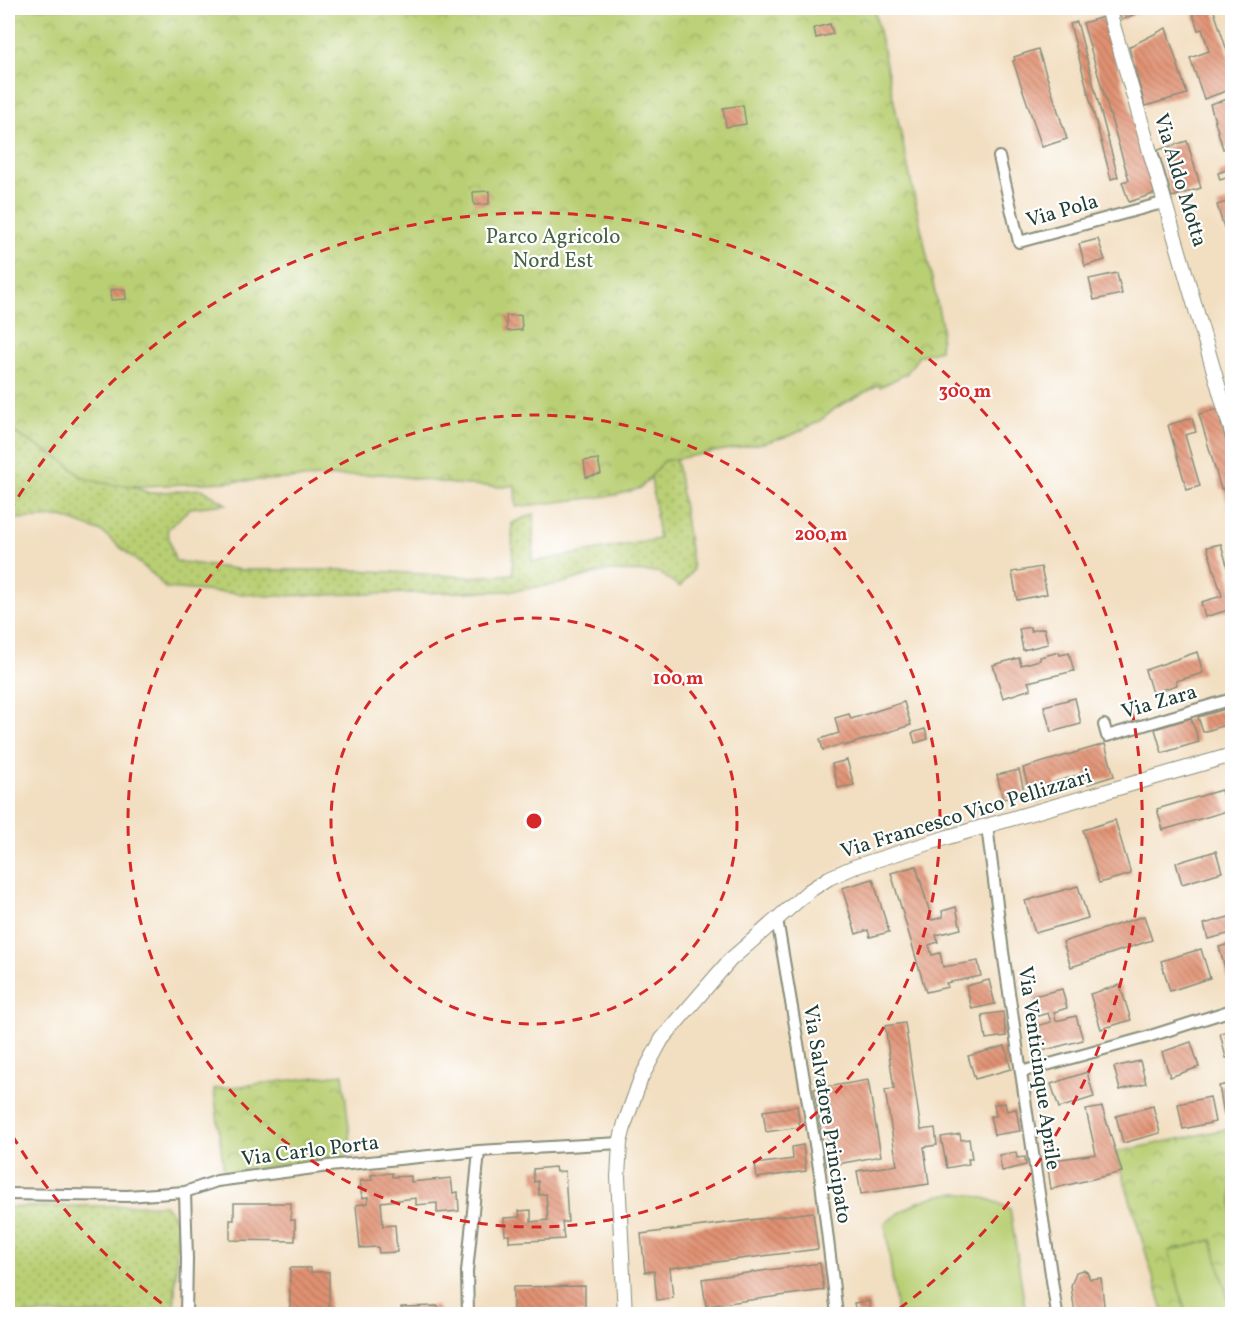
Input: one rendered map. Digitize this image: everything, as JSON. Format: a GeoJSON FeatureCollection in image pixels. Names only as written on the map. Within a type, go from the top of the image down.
{"type":"FeatureCollection","features":[{"type":"Feature","properties":{"kind":"street","name":"Via Aldo Motta"},"geometry":{"type":"LineString","coordinates":[[1108,8],[1228,404],[1233,434]]}},
{"type":"Feature","properties":{"kind":"street","name":"Via Pola"},"geometry":{"type":"LineString","coordinates":[[999,157],[1019,242],[1166,201]]}},
{"type":"Feature","properties":{"kind":"street","name":"Via Zara"},"geometry":{"type":"LineString","coordinates":[[1104,725],[1107,736],[1233,699]]}},
{"type":"Feature","properties":{"kind":"street","name":"Via Francesco Vico Pellizzari"},"geometry":{"type":"LineString","coordinates":[[626,1314],[618,1177],[620,1143],[641,1078],[663,1039],[730,960],[809,891],[837,875],[899,852],[1233,755]]}},
{"type":"Feature","properties":{"kind":"street","name":"Via Venticinque Aprile"},"geometry":{"type":"LineString","coordinates":[[987,826],[1056,1314]]}},
{"type":"Feature","properties":{"kind":"street","name":"Via Salvatore Principato"},"geometry":{"type":"LineString","coordinates":[[777,920],[820,1174],[837,1314]]}},
{"type":"Feature","properties":{"kind":"street"},"geometry":{"type":"LineString","coordinates":[[1021,1072],[1144,1038],[1233,1010]]}},
{"type":"Feature","properties":{"kind":"street","name":"Via Carlo Porta"},"geometry":{"type":"LineString","coordinates":[[8,1194],[127,1196],[186,1192],[217,1181],[329,1166],[479,1151],[620,1143]]}},
{"type":"Feature","properties":{"kind":"street"},"geometry":{"type":"LineString","coordinates":[[468,1314],[467,1272],[479,1151]]}},
{"type":"Feature","properties":{"kind":"street"},"geometry":{"type":"LineString","coordinates":[[186,1192],[186,1314]]}},
{"type":"Feature","properties":{"kind":"green space","name":"Parco Agricolo Nord Est"},"geometry":{"type":"Polygon","coordinates":[[[8,8],[874,8],[942,326],[940,350],[919,356],[906,374],[880,387],[878,385],[836,408],[818,422],[792,435],[763,443],[664,461],[641,488],[616,495],[516,507],[515,485],[503,487],[454,484],[383,474],[145,486],[114,485],[89,480],[62,460],[8,429],[8,8]]]}},
{"type":"Feature","properties":{"kind":"green space"},"geometry":{"type":"Polygon","coordinates":[[[8,424],[108,476],[149,493],[202,489],[226,504],[190,508],[167,530],[175,561],[242,570],[357,570],[470,577],[513,574],[512,523],[534,514],[532,562],[659,539],[645,430],[673,450],[678,469],[693,570],[680,587],[658,572],[604,571],[559,584],[512,591],[270,596],[165,588],[156,577],[102,532],[62,517],[8,519],[8,424]]]}},
{"type":"Feature","properties":{"kind":"green space"},"geometry":{"type":"Polygon","coordinates":[[[343,1074],[352,1155],[224,1173],[214,1089],[343,1074]]]}},
{"type":"Feature","properties":{"kind":"green space"},"geometry":{"type":"Polygon","coordinates":[[[1232,1128],[1232,1314],[1164,1314],[1116,1152],[1232,1128]]]}},
{"type":"Feature","properties":{"kind":"green space"},"geometry":{"type":"Polygon","coordinates":[[[957,1193],[985,1198],[1010,1209],[1026,1314],[897,1314],[885,1223],[919,1202],[936,1196],[957,1193]]]}},
{"type":"Feature","properties":{"kind":"green space"},"geometry":{"type":"Polygon","coordinates":[[[165,1205],[178,1224],[174,1314],[8,1314],[8,1207],[165,1205]]]}},
{"type":"Feature","properties":{"kind":"green space"},"geometry":{"type":"Polygon","coordinates":[[[1212,1240],[1232,1314],[1186,1314],[1169,1251],[1212,1240]]]}},
{"type":"Feature","properties":{"kind":"building"},"geometry":{"type":"Polygon","coordinates":[[[1115,8],[1148,8],[1122,20],[1115,8]]]}},
{"type":"Feature","properties":{"kind":"building"},"geometry":{"type":"Polygon","coordinates":[[[1191,8],[1213,8],[1232,66],[1232,89],[1204,99],[1190,58],[1209,51],[1202,29],[1198,30],[1191,8]]]}},
{"type":"Feature","properties":{"kind":"building"},"geometry":{"type":"Polygon","coordinates":[[[1103,17],[1156,193],[1129,202],[1122,182],[1129,180],[1083,23],[1103,17]]]}},
{"type":"Feature","properties":{"kind":"building"},"geometry":{"type":"Polygon","coordinates":[[[1077,22],[1118,177],[1111,179],[1070,24],[1077,22]]]}},
{"type":"Feature","properties":{"kind":"building"},"geometry":{"type":"Polygon","coordinates":[[[830,24],[833,34],[816,38],[814,28],[830,24]]]}},
{"type":"Feature","properties":{"kind":"building"},"geometry":{"type":"Polygon","coordinates":[[[1166,28],[1187,94],[1145,106],[1129,47],[1166,28]]]}},
{"type":"Feature","properties":{"kind":"building"},"geometry":{"type":"Polygon","coordinates":[[[1038,49],[1067,139],[1042,147],[1013,61],[1014,57],[1038,49]]]}},
{"type":"Feature","properties":{"kind":"building"},"geometry":{"type":"Polygon","coordinates":[[[1232,98],[1232,146],[1223,149],[1210,104],[1232,98]]]}},
{"type":"Feature","properties":{"kind":"building"},"geometry":{"type":"Polygon","coordinates":[[[743,105],[746,124],[726,127],[723,108],[743,105]]]}},
{"type":"Feature","properties":{"kind":"building"},"geometry":{"type":"Polygon","coordinates":[[[1187,141],[1201,188],[1172,197],[1158,150],[1187,141]]]}},
{"type":"Feature","properties":{"kind":"building"},"geometry":{"type":"Polygon","coordinates":[[[1232,168],[1232,176],[1220,180],[1218,173],[1232,168]]]}},
{"type":"Feature","properties":{"kind":"building"},"geometry":{"type":"Polygon","coordinates":[[[489,191],[489,204],[474,205],[473,192],[489,191]]]}},
{"type":"Feature","properties":{"kind":"building"},"geometry":{"type":"Polygon","coordinates":[[[1232,200],[1232,226],[1224,228],[1217,205],[1232,200]]]}},
{"type":"Feature","properties":{"kind":"building"},"geometry":{"type":"Polygon","coordinates":[[[1098,239],[1105,260],[1085,266],[1079,244],[1098,239]]]}},
{"type":"Feature","properties":{"kind":"building"},"geometry":{"type":"Polygon","coordinates":[[[1117,273],[1122,294],[1094,300],[1089,279],[1117,273]]]}},
{"type":"Feature","properties":{"kind":"building"},"geometry":{"type":"Polygon","coordinates":[[[125,289],[126,299],[111,300],[110,290],[125,289]]]}},
{"type":"Feature","properties":{"kind":"building"},"geometry":{"type":"Polygon","coordinates":[[[521,315],[522,330],[507,331],[506,316],[521,315]]]}},
{"type":"Feature","properties":{"kind":"building"},"geometry":{"type":"Polygon","coordinates":[[[1217,409],[1232,461],[1232,518],[1199,414],[1217,409]]]}},
{"type":"Feature","properties":{"kind":"building"},"geometry":{"type":"Polygon","coordinates":[[[1192,418],[1196,432],[1185,435],[1200,486],[1187,490],[1168,425],[1192,418]]]}},
{"type":"Feature","properties":{"kind":"building"},"geometry":{"type":"Polygon","coordinates":[[[598,459],[601,474],[586,477],[584,461],[598,459]]]}},
{"type":"Feature","properties":{"kind":"building"},"geometry":{"type":"Polygon","coordinates":[[[1221,544],[1232,583],[1232,609],[1205,617],[1201,602],[1222,596],[1207,547],[1221,544]]]}},
{"type":"Feature","properties":{"kind":"building"},"geometry":{"type":"Polygon","coordinates":[[[1041,567],[1047,594],[1017,600],[1012,572],[1041,567]]]}},
{"type":"Feature","properties":{"kind":"building"},"geometry":{"type":"Polygon","coordinates":[[[1030,627],[1031,631],[1044,628],[1048,644],[1023,650],[1019,629],[1030,627]]]}},
{"type":"Feature","properties":{"kind":"building"},"geometry":{"type":"Polygon","coordinates":[[[1059,652],[1060,655],[1069,653],[1074,671],[1028,682],[1031,689],[1003,698],[993,665],[1019,658],[1021,665],[1059,652]]]}},
{"type":"Feature","properties":{"kind":"building"},"geometry":{"type":"Polygon","coordinates":[[[1197,652],[1203,673],[1176,681],[1177,685],[1152,693],[1145,670],[1197,652]]]}},
{"type":"Feature","properties":{"kind":"building"},"geometry":{"type":"Polygon","coordinates":[[[1075,698],[1081,724],[1051,732],[1044,706],[1075,698]]]}},
{"type":"Feature","properties":{"kind":"building"},"geometry":{"type":"Polygon","coordinates":[[[904,702],[911,725],[844,746],[843,744],[823,750],[820,739],[839,733],[835,718],[849,714],[851,719],[904,702]]]}},
{"type":"Feature","properties":{"kind":"building"},"geometry":{"type":"Polygon","coordinates":[[[1229,708],[1232,723],[1203,732],[1198,717],[1229,708]]]}},
{"type":"Feature","properties":{"kind":"building"},"geometry":{"type":"Polygon","coordinates":[[[1191,718],[1199,742],[1162,753],[1155,729],[1191,718]]]}},
{"type":"Feature","properties":{"kind":"building"},"geometry":{"type":"Polygon","coordinates":[[[925,729],[928,739],[915,743],[912,733],[925,729]]]}},
{"type":"Feature","properties":{"kind":"building"},"geometry":{"type":"Polygon","coordinates":[[[1105,744],[1114,776],[1088,784],[1085,773],[1055,782],[1058,792],[1032,800],[1023,768],[1105,744]]]}},
{"type":"Feature","properties":{"kind":"building"},"geometry":{"type":"Polygon","coordinates":[[[847,760],[854,785],[838,788],[832,764],[847,760]]]}},
{"type":"Feature","properties":{"kind":"building"},"geometry":{"type":"Polygon","coordinates":[[[1019,770],[1025,795],[1003,799],[997,775],[1019,770]]]}},
{"type":"Feature","properties":{"kind":"building"},"geometry":{"type":"Polygon","coordinates":[[[1221,790],[1227,811],[1163,830],[1157,809],[1221,790]]]}},
{"type":"Feature","properties":{"kind":"building"},"geometry":{"type":"Polygon","coordinates":[[[1115,820],[1131,874],[1099,883],[1083,830],[1115,820]]]}},
{"type":"Feature","properties":{"kind":"building"},"geometry":{"type":"Polygon","coordinates":[[[1216,851],[1222,872],[1182,884],[1176,863],[1216,851]]]}},
{"type":"Feature","properties":{"kind":"building"},"geometry":{"type":"Polygon","coordinates":[[[916,866],[932,920],[943,917],[942,911],[956,907],[961,929],[936,935],[938,942],[929,945],[932,955],[940,953],[943,967],[978,961],[981,976],[946,983],[948,987],[926,992],[891,873],[916,866]]]}},
{"type":"Feature","properties":{"kind":"building"},"geometry":{"type":"Polygon","coordinates":[[[873,879],[889,932],[870,937],[868,930],[856,934],[842,888],[873,879]]]}},
{"type":"Feature","properties":{"kind":"building"},"geometry":{"type":"Polygon","coordinates":[[[1078,886],[1088,918],[1035,933],[1025,901],[1078,886]]]}},
{"type":"Feature","properties":{"kind":"building"},"geometry":{"type":"Polygon","coordinates":[[[1144,916],[1152,940],[1071,967],[1063,942],[1144,916]]]}},
{"type":"Feature","properties":{"kind":"building"},"geometry":{"type":"Polygon","coordinates":[[[1232,916],[1232,933],[1208,939],[1204,924],[1232,916]]]}},
{"type":"Feature","properties":{"kind":"building"},"geometry":{"type":"Polygon","coordinates":[[[1232,943],[1232,978],[1228,979],[1219,947],[1232,943]]]}},
{"type":"Feature","properties":{"kind":"building"},"geometry":{"type":"Polygon","coordinates":[[[1201,949],[1210,978],[1170,991],[1161,961],[1201,949]]]}},
{"type":"Feature","properties":{"kind":"building"},"geometry":{"type":"Polygon","coordinates":[[[989,980],[995,1004],[972,1009],[966,986],[989,980]]]}},
{"type":"Feature","properties":{"kind":"building"},"geometry":{"type":"Polygon","coordinates":[[[1120,985],[1131,1020],[1101,1029],[1090,994],[1120,985]]]}},
{"type":"Feature","properties":{"kind":"building"},"geometry":{"type":"Polygon","coordinates":[[[1062,989],[1067,1008],[1054,1012],[1056,1021],[1076,1016],[1083,1040],[1034,1053],[1028,1028],[1051,1022],[1048,1013],[1038,1016],[1033,996],[1062,989]]]}},
{"type":"Feature","properties":{"kind":"building"},"geometry":{"type":"Polygon","coordinates":[[[1003,1012],[1006,1036],[986,1039],[982,1015],[1003,1012]]]}},
{"type":"Feature","properties":{"kind":"building"},"geometry":{"type":"Polygon","coordinates":[[[905,1023],[921,1130],[935,1128],[937,1145],[924,1147],[929,1184],[861,1194],[857,1171],[897,1165],[885,1090],[894,1089],[885,1026],[905,1023]]]}},
{"type":"Feature","properties":{"kind":"building"},"geometry":{"type":"Polygon","coordinates":[[[1232,1030],[1232,1057],[1226,1058],[1220,1033],[1232,1030]]]}},
{"type":"Feature","properties":{"kind":"building"},"geometry":{"type":"Polygon","coordinates":[[[1191,1042],[1199,1067],[1170,1077],[1162,1052],[1191,1042]]]}},
{"type":"Feature","properties":{"kind":"building"},"geometry":{"type":"Polygon","coordinates":[[[1005,1046],[1011,1069],[975,1079],[968,1056],[1005,1046]]]}},
{"type":"Feature","properties":{"kind":"building"},"geometry":{"type":"Polygon","coordinates":[[[1140,1061],[1146,1083],[1120,1090],[1114,1067],[1140,1061]]]}},
{"type":"Feature","properties":{"kind":"building"},"geometry":{"type":"Polygon","coordinates":[[[1087,1072],[1094,1097],[1059,1108],[1051,1084],[1087,1072]]]}},
{"type":"Feature","properties":{"kind":"building"},"geometry":{"type":"Polygon","coordinates":[[[868,1080],[881,1156],[827,1166],[814,1089],[868,1080]]]}},
{"type":"Feature","properties":{"kind":"building"},"geometry":{"type":"Polygon","coordinates":[[[1232,1083],[1232,1112],[1224,1114],[1219,1086],[1232,1083]]]}},
{"type":"Feature","properties":{"kind":"building"},"geometry":{"type":"Polygon","coordinates":[[[1210,1097],[1215,1122],[1183,1129],[1178,1104],[1210,1097]]]}},
{"type":"Feature","properties":{"kind":"building"},"geometry":{"type":"Polygon","coordinates":[[[1005,1103],[1007,1111],[1016,1109],[1020,1131],[994,1135],[990,1116],[996,1116],[994,1104],[1005,1103]]]}},
{"type":"Feature","properties":{"kind":"building"},"geometry":{"type":"Polygon","coordinates":[[[797,1106],[800,1127],[766,1132],[763,1111],[797,1106]]]}},
{"type":"Feature","properties":{"kind":"building"},"geometry":{"type":"Polygon","coordinates":[[[1153,1106],[1160,1133],[1123,1143],[1116,1116],[1153,1106]]]}},
{"type":"Feature","properties":{"kind":"building"},"geometry":{"type":"Polygon","coordinates":[[[1102,1107],[1122,1172],[1051,1189],[1047,1161],[1096,1154],[1086,1110],[1102,1107]]]}},
{"type":"Feature","properties":{"kind":"building"},"geometry":{"type":"Polygon","coordinates":[[[960,1134],[961,1140],[969,1139],[972,1159],[968,1159],[969,1164],[947,1168],[941,1137],[960,1134]]]}},
{"type":"Feature","properties":{"kind":"building"},"geometry":{"type":"Polygon","coordinates":[[[803,1145],[806,1171],[757,1178],[755,1164],[793,1159],[792,1147],[803,1145]]]}},
{"type":"Feature","properties":{"kind":"building"},"geometry":{"type":"Polygon","coordinates":[[[1016,1152],[1017,1158],[1025,1157],[1026,1165],[1002,1171],[999,1155],[1016,1152]]]}},
{"type":"Feature","properties":{"kind":"building"},"geometry":{"type":"Polygon","coordinates":[[[555,1167],[556,1172],[565,1171],[568,1222],[562,1222],[564,1239],[509,1242],[509,1235],[505,1235],[504,1218],[520,1217],[519,1211],[531,1210],[531,1222],[548,1220],[546,1194],[539,1195],[538,1181],[534,1182],[533,1169],[555,1167]]]}},
{"type":"Feature","properties":{"kind":"building"},"geometry":{"type":"Polygon","coordinates":[[[392,1173],[392,1177],[411,1176],[411,1182],[451,1178],[453,1193],[458,1192],[459,1211],[437,1213],[437,1203],[416,1205],[416,1198],[381,1202],[383,1226],[395,1225],[397,1252],[379,1253],[378,1247],[360,1248],[356,1205],[368,1203],[368,1197],[362,1198],[360,1181],[372,1180],[371,1175],[392,1173]]]}},
{"type":"Feature","properties":{"kind":"building"},"geometry":{"type":"Polygon","coordinates":[[[234,1203],[291,1203],[291,1220],[295,1220],[295,1241],[230,1240],[230,1220],[234,1220],[234,1203]]]}},
{"type":"Feature","properties":{"kind":"building"},"geometry":{"type":"Polygon","coordinates":[[[813,1212],[818,1249],[670,1268],[673,1298],[657,1300],[654,1271],[645,1272],[641,1234],[813,1212]]]}},
{"type":"Feature","properties":{"kind":"building"},"geometry":{"type":"Polygon","coordinates":[[[820,1263],[824,1290],[706,1306],[702,1279],[820,1263]]]}},
{"type":"Feature","properties":{"kind":"building"},"geometry":{"type":"Polygon","coordinates":[[[290,1268],[311,1268],[311,1272],[329,1272],[329,1314],[290,1314],[290,1268]]]}},
{"type":"Feature","properties":{"kind":"building"},"geometry":{"type":"Polygon","coordinates":[[[1083,1270],[1087,1272],[1090,1279],[1101,1278],[1105,1314],[1075,1314],[1071,1286],[1076,1272],[1083,1270]]]}},
{"type":"Feature","properties":{"kind":"building"},"geometry":{"type":"Polygon","coordinates":[[[585,1286],[585,1313],[513,1314],[513,1287],[585,1286]]]}},
{"type":"Feature","properties":{"kind":"building"},"geometry":{"type":"Polygon","coordinates":[[[869,1301],[871,1314],[856,1314],[854,1303],[869,1301]]]}},
{"type":"Feature","properties":{"kind":"building"},"geometry":{"type":"Polygon","coordinates":[[[438,1306],[439,1314],[402,1314],[401,1307],[438,1306]]]}}]}
